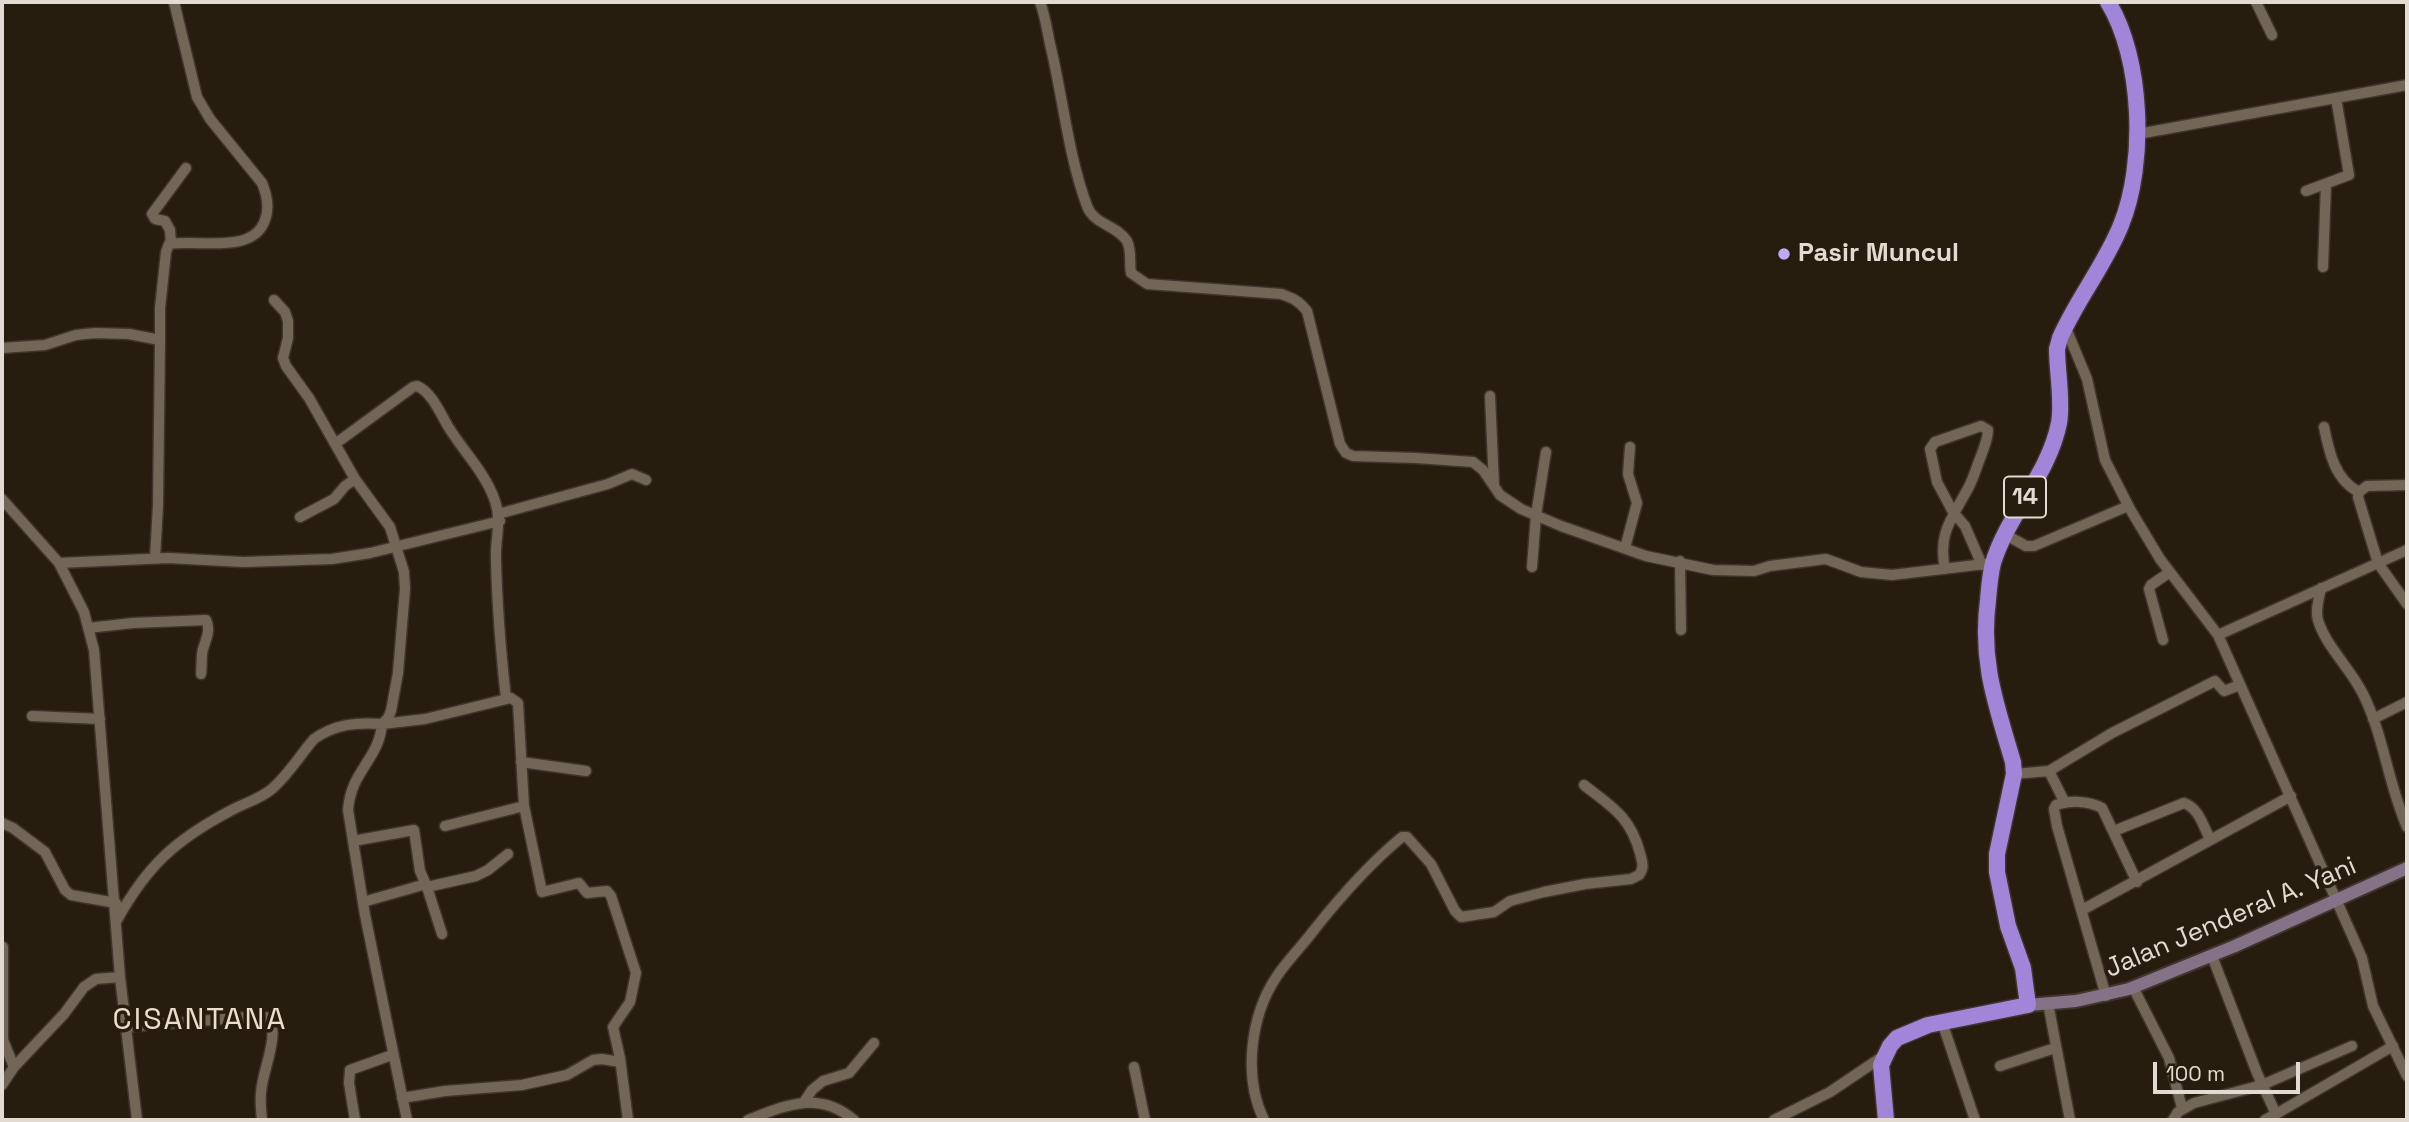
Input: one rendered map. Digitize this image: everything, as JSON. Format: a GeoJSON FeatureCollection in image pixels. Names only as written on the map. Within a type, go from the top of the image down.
{"type":"FeatureCollection","features":[{"type":"Feature","properties":{"kind":"highway","name":"14"},"geometry":{"type":"LineString","coordinates":[[2028,1005],[2023,968],[2008,926],[1997,873],[1997,855],[2014,774],[1985,653],[1987,564],[2037,479],[2055,439],[2060,420],[2057,349],[2065,326],[2121,227],[2129,203],[2138,135],[2131,68],[2123,36],[2108,2]]}},
{"type":"Feature","properties":{"kind":"highway"},"geometry":{"type":"LineString","coordinates":[[1886,1120],[1881,1077],[1885,1056],[1897,1038],[1935,1024],[2028,1005]]}},
{"type":"Feature","properties":{"kind":"main road","name":"Jalan Jenderal A. Yani"},"geometry":{"type":"LineString","coordinates":[[2028,1005],[2106,996],[2133,987],[2212,956],[2407,868]]}},
{"type":"Feature","properties":{"kind":"street"},"geometry":{"type":"LineString","coordinates":[[171,243],[246,240],[262,227],[267,217],[268,200],[261,183],[210,119],[197,97],[174,2]]}},
{"type":"Feature","properties":{"kind":"street"},"geometry":{"type":"LineString","coordinates":[[1040,2],[1077,175],[1094,218],[1116,230],[1126,240],[1130,251],[1131,272],[1139,280],[1155,286],[1281,294],[1295,299],[1307,311],[1340,444],[1346,453],[1353,456],[1466,460],[1479,466],[1500,495],[1521,509],[1646,556],[1733,572],[1754,571],[1826,558],[1873,575],[1892,575],[1945,569],[1987,564],[1965,526],[1953,512],[1937,482],[1930,447],[1935,442],[1978,426],[1986,427],[1989,433],[1974,475],[1953,512],[1942,546],[1945,569]]}},
{"type":"Feature","properties":{"kind":"street"},"geometry":{"type":"LineString","coordinates":[[2256,2],[2272,35]]}},
{"type":"Feature","properties":{"kind":"street"},"geometry":{"type":"LineString","coordinates":[[2138,135],[2407,85]]}},
{"type":"Feature","properties":{"kind":"street"},"geometry":{"type":"LineString","coordinates":[[2306,191],[2346,178],[2350,174],[2336,98]]}},
{"type":"Feature","properties":{"kind":"street"},"geometry":{"type":"LineString","coordinates":[[155,558],[159,505],[160,308],[166,251],[171,243],[170,230],[165,221],[155,219],[152,214],[186,168]]}},
{"type":"Feature","properties":{"kind":"street"},"geometry":{"type":"LineString","coordinates":[[2323,267],[2326,184]]}},
{"type":"Feature","properties":{"kind":"street"},"geometry":{"type":"LineString","coordinates":[[274,300],[285,312],[288,321],[288,338],[283,358],[286,366],[309,398],[355,479],[390,527],[404,572],[398,673],[391,711],[382,724],[376,749],[357,775],[349,794],[348,810],[392,1055],[407,1120]]}},
{"type":"Feature","properties":{"kind":"street"},"geometry":{"type":"LineString","coordinates":[[2065,326],[2087,379],[2105,460],[2129,506],[2170,572],[2218,635],[2362,958],[2373,1006],[2407,1076]]}},
{"type":"Feature","properties":{"kind":"street"},"geometry":{"type":"LineString","coordinates":[[2,348],[45,345],[76,335],[95,333],[129,334],[160,340]]}},
{"type":"Feature","properties":{"kind":"street"},"geometry":{"type":"LineString","coordinates":[[335,444],[418,386],[424,389],[461,448],[485,479],[499,517],[496,564],[506,699]]}},
{"type":"Feature","properties":{"kind":"street"},"geometry":{"type":"LineString","coordinates":[[1490,396],[1494,485]]}},
{"type":"Feature","properties":{"kind":"street"},"geometry":{"type":"LineString","coordinates":[[2324,427],[2329,451],[2344,482],[2359,492]]}},
{"type":"Feature","properties":{"kind":"street"},"geometry":{"type":"LineString","coordinates":[[1625,548],[1637,503],[1628,474],[1630,447]]}},
{"type":"Feature","properties":{"kind":"street"},"geometry":{"type":"LineString","coordinates":[[1532,567],[1536,515],[1546,452]]}},
{"type":"Feature","properties":{"kind":"street"},"geometry":{"type":"LineString","coordinates":[[59,564],[155,558],[243,562],[332,559],[396,546],[499,517],[608,484],[632,474],[646,480]]}},
{"type":"Feature","properties":{"kind":"street"},"geometry":{"type":"LineString","coordinates":[[300,517],[334,499],[355,479]]}},
{"type":"Feature","properties":{"kind":"street"},"geometry":{"type":"LineString","coordinates":[[2407,485],[2367,486],[2359,492],[2358,497],[2378,563],[2407,604]]}},
{"type":"Feature","properties":{"kind":"street"},"geometry":{"type":"LineString","coordinates":[[2,499],[59,564],[77,594],[94,650],[120,976],[137,1120]]}},
{"type":"Feature","properties":{"kind":"street"},"geometry":{"type":"LineString","coordinates":[[2006,534],[2026,546],[2034,546],[2129,506]]}},
{"type":"Feature","properties":{"kind":"street"},"geometry":{"type":"LineString","coordinates":[[2218,635],[2407,550]]}},
{"type":"Feature","properties":{"kind":"street"},"geometry":{"type":"LineString","coordinates":[[1680,561],[1681,630]]}},
{"type":"Feature","properties":{"kind":"street"},"geometry":{"type":"LineString","coordinates":[[2162,640],[2149,589],[2170,572]]}},
{"type":"Feature","properties":{"kind":"street"},"geometry":{"type":"LineString","coordinates":[[2321,588],[2317,616],[2320,625],[2363,694],[2373,719],[2393,792],[2407,827]]}},
{"type":"Feature","properties":{"kind":"street"},"geometry":{"type":"LineString","coordinates":[[88,628],[133,622],[206,620],[209,625],[207,642],[203,648],[201,674]]}},
{"type":"Feature","properties":{"kind":"street"},"geometry":{"type":"LineString","coordinates":[[2014,774],[2049,771],[2112,733],[2216,681],[2224,691],[2240,685]]}},
{"type":"Feature","properties":{"kind":"street"},"geometry":{"type":"LineString","coordinates":[[117,920],[137,885],[158,860],[202,828],[271,790],[314,739],[323,733],[343,725],[425,719],[515,699],[519,703],[523,806],[542,892],[579,883],[587,893],[607,891],[611,896],[636,973],[630,1002],[612,1027],[628,1120]]}},
{"type":"Feature","properties":{"kind":"street"},"geometry":{"type":"LineString","coordinates":[[2373,719],[2407,702]]}},
{"type":"Feature","properties":{"kind":"street"},"geometry":{"type":"LineString","coordinates":[[32,716],[100,719]]}},
{"type":"Feature","properties":{"kind":"street"},"geometry":{"type":"LineString","coordinates":[[521,762],[586,771]]}},
{"type":"Feature","properties":{"kind":"street"},"geometry":{"type":"LineString","coordinates":[[2049,771],[2065,803]]}},
{"type":"Feature","properties":{"kind":"street"},"geometry":{"type":"LineString","coordinates":[[1264,1120],[1255,1099],[1253,1045],[1260,1010],[1275,979],[1333,906],[1369,866],[1402,836],[1408,837],[1431,864],[1455,911],[1461,917],[1494,912],[1514,899],[1584,884],[1631,879],[1639,875],[1643,866],[1637,843],[1626,819],[1584,785]]}},
{"type":"Feature","properties":{"kind":"street"},"geometry":{"type":"LineString","coordinates":[[2082,910],[2291,796]]}},
{"type":"Feature","properties":{"kind":"street"},"geometry":{"type":"LineString","coordinates":[[2106,996],[2055,817],[2056,805],[2079,802],[2095,804],[2102,808],[2137,882]]}},
{"type":"Feature","properties":{"kind":"street"},"geometry":{"type":"LineString","coordinates":[[2115,831],[2184,803],[2196,811],[2210,839]]}},
{"type":"Feature","properties":{"kind":"street"},"geometry":{"type":"LineString","coordinates":[[445,827],[523,806]]}},
{"type":"Feature","properties":{"kind":"street"},"geometry":{"type":"LineString","coordinates":[[2,823],[45,852],[65,890],[71,895],[116,903]]}},
{"type":"Feature","properties":{"kind":"street"},"geometry":{"type":"LineString","coordinates":[[353,841],[414,830],[420,871],[442,934]]}},
{"type":"Feature","properties":{"kind":"street"},"geometry":{"type":"LineString","coordinates":[[363,902],[476,876],[508,854]]}},
{"type":"Feature","properties":{"kind":"street"},"geometry":{"type":"LineString","coordinates":[[3,947],[4,1040],[14,1067]]}},
{"type":"Feature","properties":{"kind":"street"},"geometry":{"type":"LineString","coordinates":[[2212,956],[2276,1114]]}},
{"type":"Feature","properties":{"kind":"street"},"geometry":{"type":"LineString","coordinates":[[2,1085],[14,1067],[64,1014],[84,988],[96,979],[120,976]]}},
{"type":"Feature","properties":{"kind":"street"},"geometry":{"type":"LineString","coordinates":[[2133,987],[2169,1058],[2182,1108]]}},
{"type":"Feature","properties":{"kind":"street"},"geometry":{"type":"LineString","coordinates":[[2048,1003],[2070,1120]]}},
{"type":"Feature","properties":{"kind":"street"},"geometry":{"type":"LineString","coordinates":[[126,1027],[269,1017],[273,1025],[261,1092],[262,1120]]}},
{"type":"Feature","properties":{"kind":"street"},"geometry":{"type":"LineString","coordinates":[[1935,1024],[1975,1120]]}},
{"type":"Feature","properties":{"kind":"street"},"geometry":{"type":"LineString","coordinates":[[804,1102],[812,1090],[823,1081],[849,1073],[874,1043]]}},
{"type":"Feature","properties":{"kind":"street"},"geometry":{"type":"LineString","coordinates":[[2173,1120],[2182,1108],[2194,1103],[2262,1085],[2352,1046]]}},
{"type":"Feature","properties":{"kind":"street"},"geometry":{"type":"LineString","coordinates":[[2266,1120],[2393,1046]]}},
{"type":"Feature","properties":{"kind":"street"},"geometry":{"type":"LineString","coordinates":[[2000,1066],[2055,1048]]}},
{"type":"Feature","properties":{"kind":"street"},"geometry":{"type":"LineString","coordinates":[[355,1120],[349,1083],[350,1070],[392,1055]]}},
{"type":"Feature","properties":{"kind":"street"},"geometry":{"type":"LineString","coordinates":[[1774,1120],[1830,1092],[1885,1056]]}},
{"type":"Feature","properties":{"kind":"street"},"geometry":{"type":"LineString","coordinates":[[402,1098],[445,1091],[522,1085],[566,1075],[593,1060],[620,1062]]}},
{"type":"Feature","properties":{"kind":"street"},"geometry":{"type":"LineString","coordinates":[[1134,1066],[1146,1120]]}},
{"type":"Feature","properties":{"kind":"street"},"geometry":{"type":"LineString","coordinates":[[748,1120],[789,1104],[804,1102],[837,1108],[854,1120]]}},
{"type":"Feature","properties":{"kind":"place","name":"Pasir Muncul"},"geometry":{"type":"Point","coordinates":[1784,254]}},
{"type":"Feature","properties":{"kind":"district","name":"CISANTANA"},"geometry":{"type":"Point","coordinates":[200,1021]}}]}
